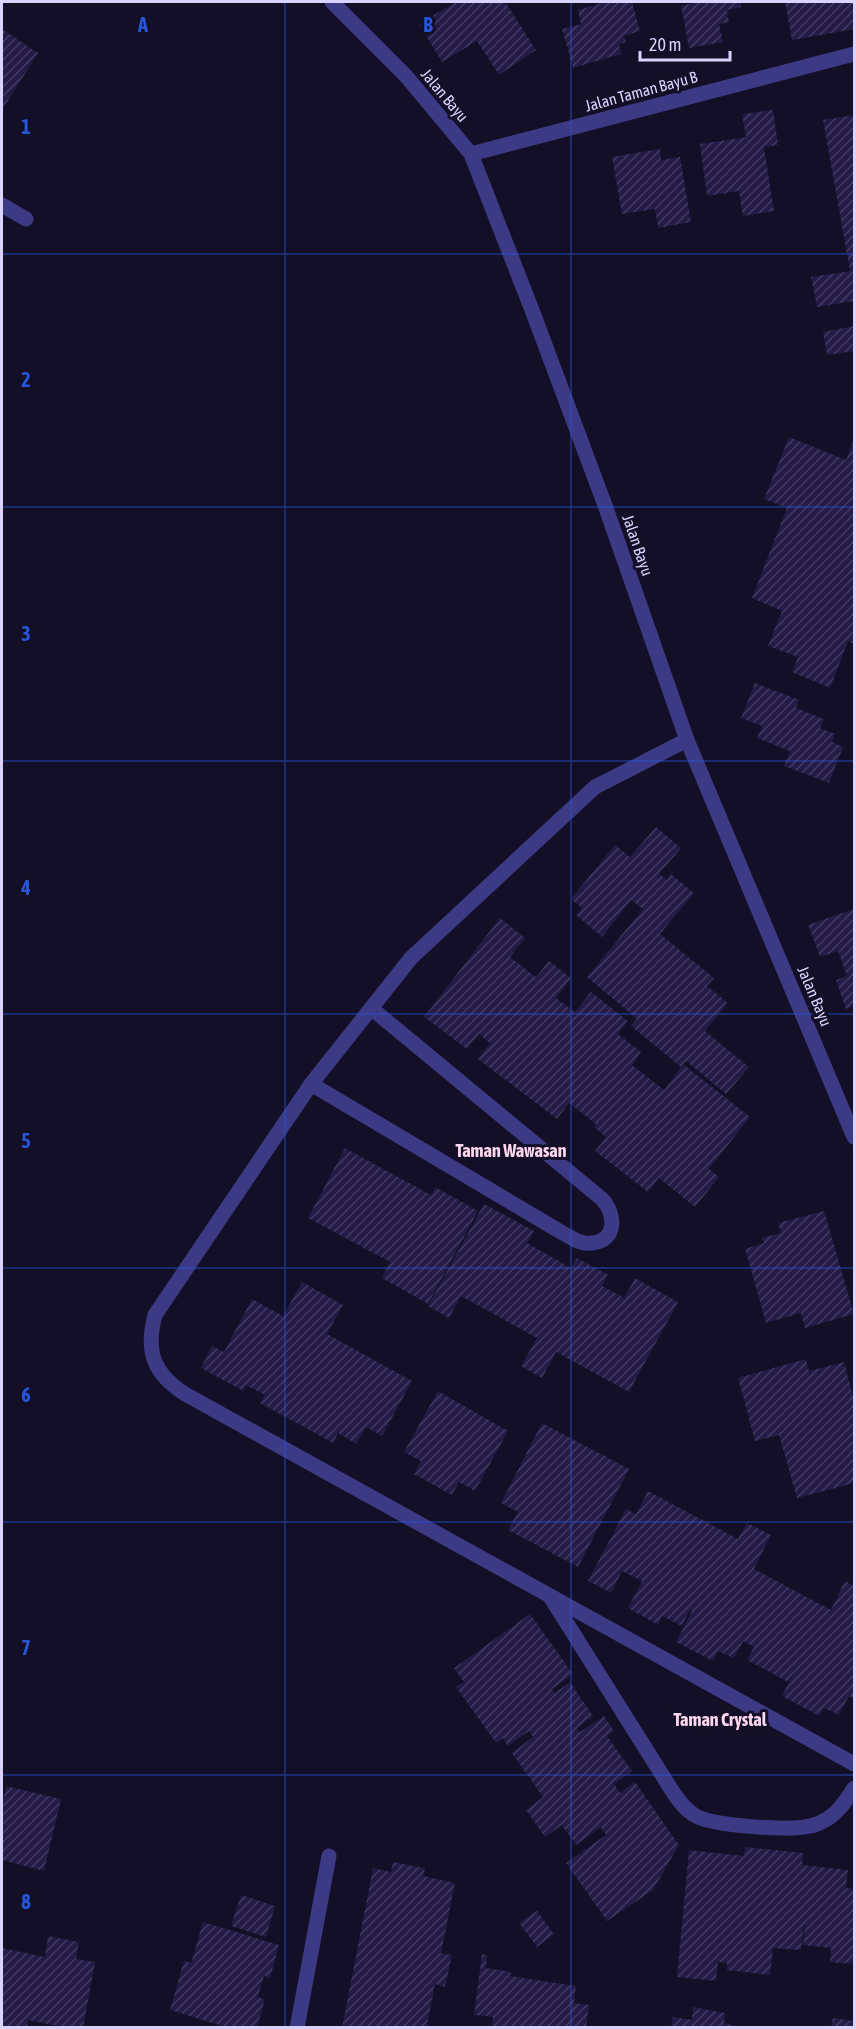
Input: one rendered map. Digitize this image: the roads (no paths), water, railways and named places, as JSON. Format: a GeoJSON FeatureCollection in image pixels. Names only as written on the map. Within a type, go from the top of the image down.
{"type":"FeatureCollection","features":[{"type":"Feature","properties":{"kind":"street","name":"Jalan Bayu"},"geometry":{"type":"LineString","coordinates":[[332,2],[406,76],[471,154],[606,508],[687,740],[855,1137]]}},
{"type":"Feature","properties":{"kind":"street","name":"Jalan Taman Bayu B"},"geometry":{"type":"LineString","coordinates":[[471,154],[855,54]]}},
{"type":"Feature","properties":{"kind":"street"},"geometry":{"type":"LineString","coordinates":[[2,205],[26,219]]}},
{"type":"Feature","properties":{"kind":"street"},"geometry":{"type":"LineString","coordinates":[[687,740],[595,787],[411,958],[311,1084],[154,1315],[150,1334],[151,1352],[158,1369],[170,1384],[185,1394],[855,1764]]}},
{"type":"Feature","properties":{"kind":"street"},"geometry":{"type":"LineString","coordinates":[[311,1084],[561,1232],[584,1243],[600,1241],[607,1236],[613,1220],[612,1212],[602,1199],[371,1008]]}},
{"type":"Feature","properties":{"kind":"street"},"geometry":{"type":"LineString","coordinates":[[549,1596],[681,1805],[696,1816],[713,1822],[794,1828],[812,1826],[828,1819],[855,1788]]}},
{"type":"Feature","properties":{"kind":"street"},"geometry":{"type":"LineString","coordinates":[[297,2028],[329,1856]]}},
{"type":"Feature","properties":{"kind":"district","name":"Taman Wawasan"},"geometry":{"type":"Point","coordinates":[511,1151]}},
{"type":"Feature","properties":{"kind":"district","name":"Taman Crystal"},"geometry":{"type":"Point","coordinates":[720,1720]}}]}
